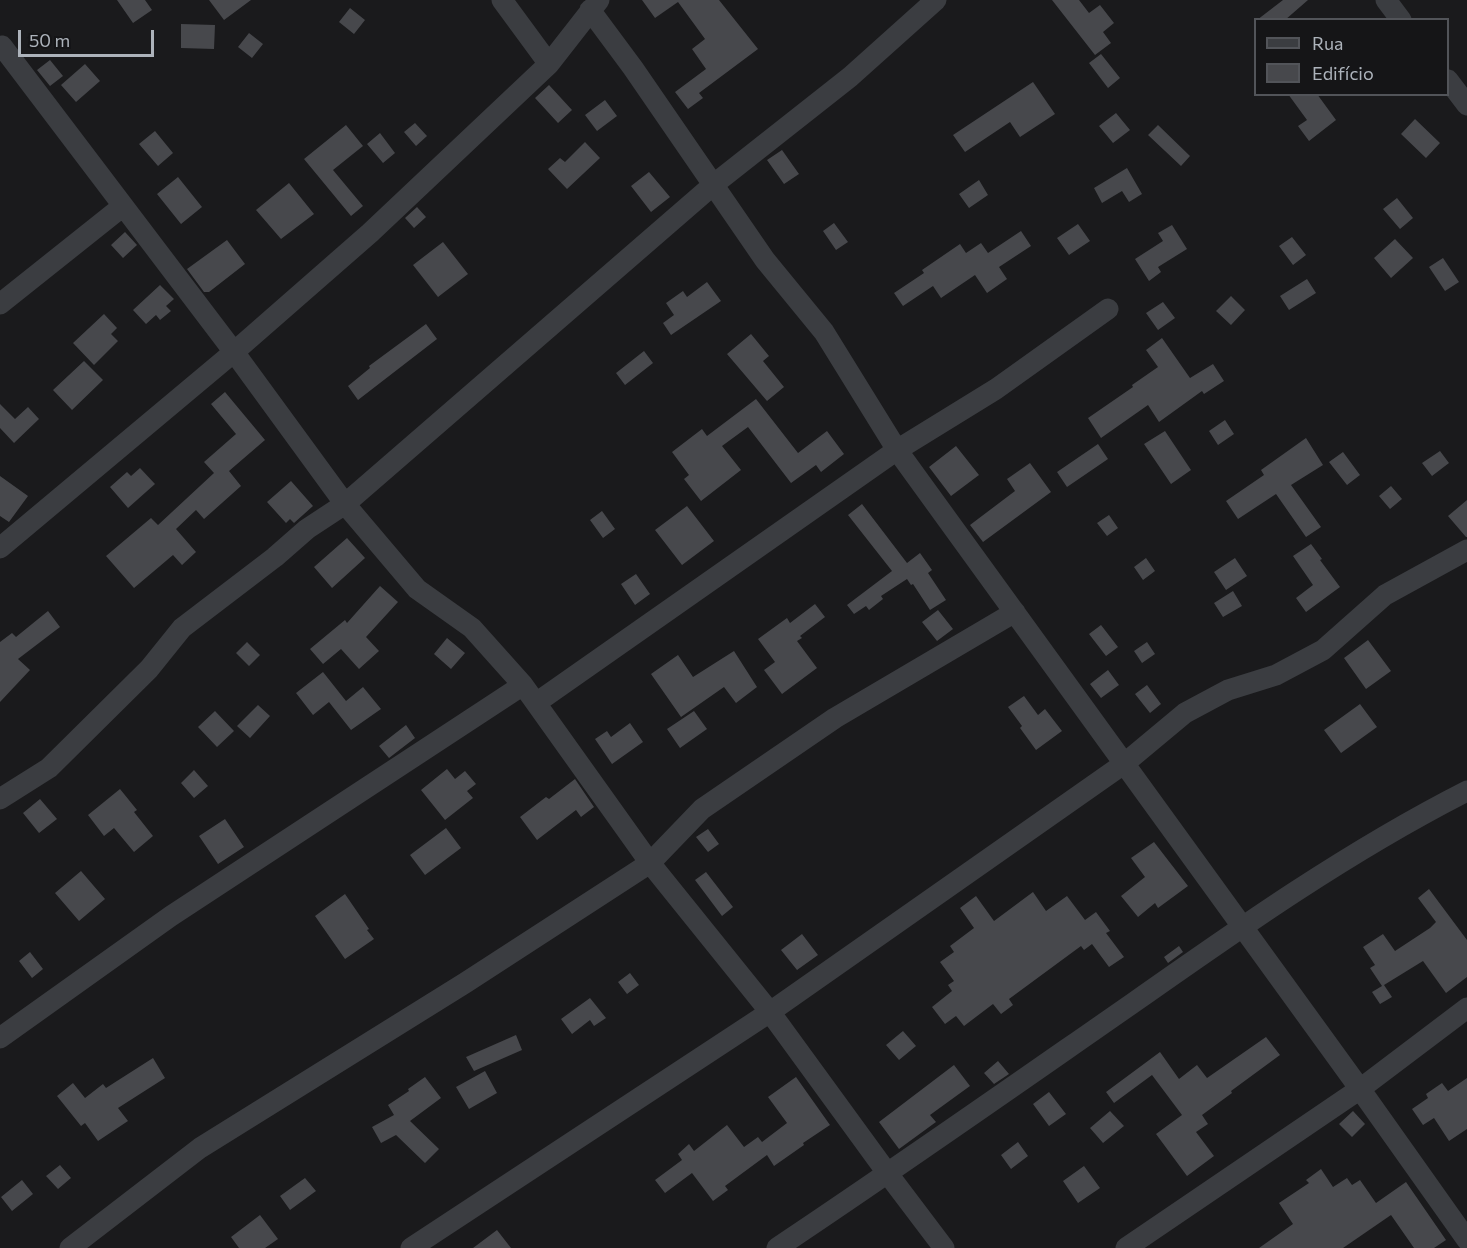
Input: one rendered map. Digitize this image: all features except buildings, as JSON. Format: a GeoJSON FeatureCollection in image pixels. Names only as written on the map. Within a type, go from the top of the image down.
{"type":"FeatureCollection","features":[{"type":"Feature","properties":{"kind":"street"},"geometry":{"type":"LineString","coordinates":[[502,0],[549,64]]}},
{"type":"Feature","properties":{"kind":"street"},"geometry":{"type":"LineString","coordinates":[[0,799],[49,768],[149,669],[182,628],[308,529],[345,504],[713,184],[850,77],[936,0]]}},
{"type":"Feature","properties":{"kind":"street"},"geometry":{"type":"LineString","coordinates":[[1386,0],[1400,18]]}},
{"type":"Feature","properties":{"kind":"street"},"geometry":{"type":"LineString","coordinates":[[0,548],[234,352],[370,233],[549,64],[595,5],[633,68],[765,260],[824,332],[897,450],[1243,926],[1467,1240]]}},
{"type":"Feature","properties":{"kind":"street"},"geometry":{"type":"LineString","coordinates":[[2,46],[234,352],[345,504],[417,589],[471,628],[523,686],[650,862],[770,1012],[944,1248]]}},
{"type":"Feature","properties":{"kind":"street"},"geometry":{"type":"LineString","coordinates":[[1449,81],[1467,105]]}},
{"type":"Feature","properties":{"kind":"street"},"geometry":{"type":"LineString","coordinates":[[0,304],[123,206]]}},
{"type":"Feature","properties":{"kind":"street"},"geometry":{"type":"LineString","coordinates":[[536,703],[897,450],[996,389],[1108,309]]}},
{"type":"Feature","properties":{"kind":"street"},"geometry":{"type":"LineString","coordinates":[[411,1248],[770,1012],[1125,764],[1185,713],[1228,690],[1276,675],[1323,650],[1385,595],[1467,550]]}},
{"type":"Feature","properties":{"kind":"street"},"geometry":{"type":"LineString","coordinates":[[70,1248],[200,1148],[465,983],[650,862],[702,809],[835,717],[1015,612]]}},
{"type":"Feature","properties":{"kind":"street"},"geometry":{"type":"LineString","coordinates":[[0,1038],[171,916],[523,686]]}},
{"type":"Feature","properties":{"kind":"street"},"geometry":{"type":"LineString","coordinates":[[777,1248],[888,1174],[1243,926],[1341,861],[1467,791]]}},
{"type":"Feature","properties":{"kind":"street"},"geometry":{"type":"LineString","coordinates":[[1126,1248],[1360,1089],[1467,1008]]}}]}
